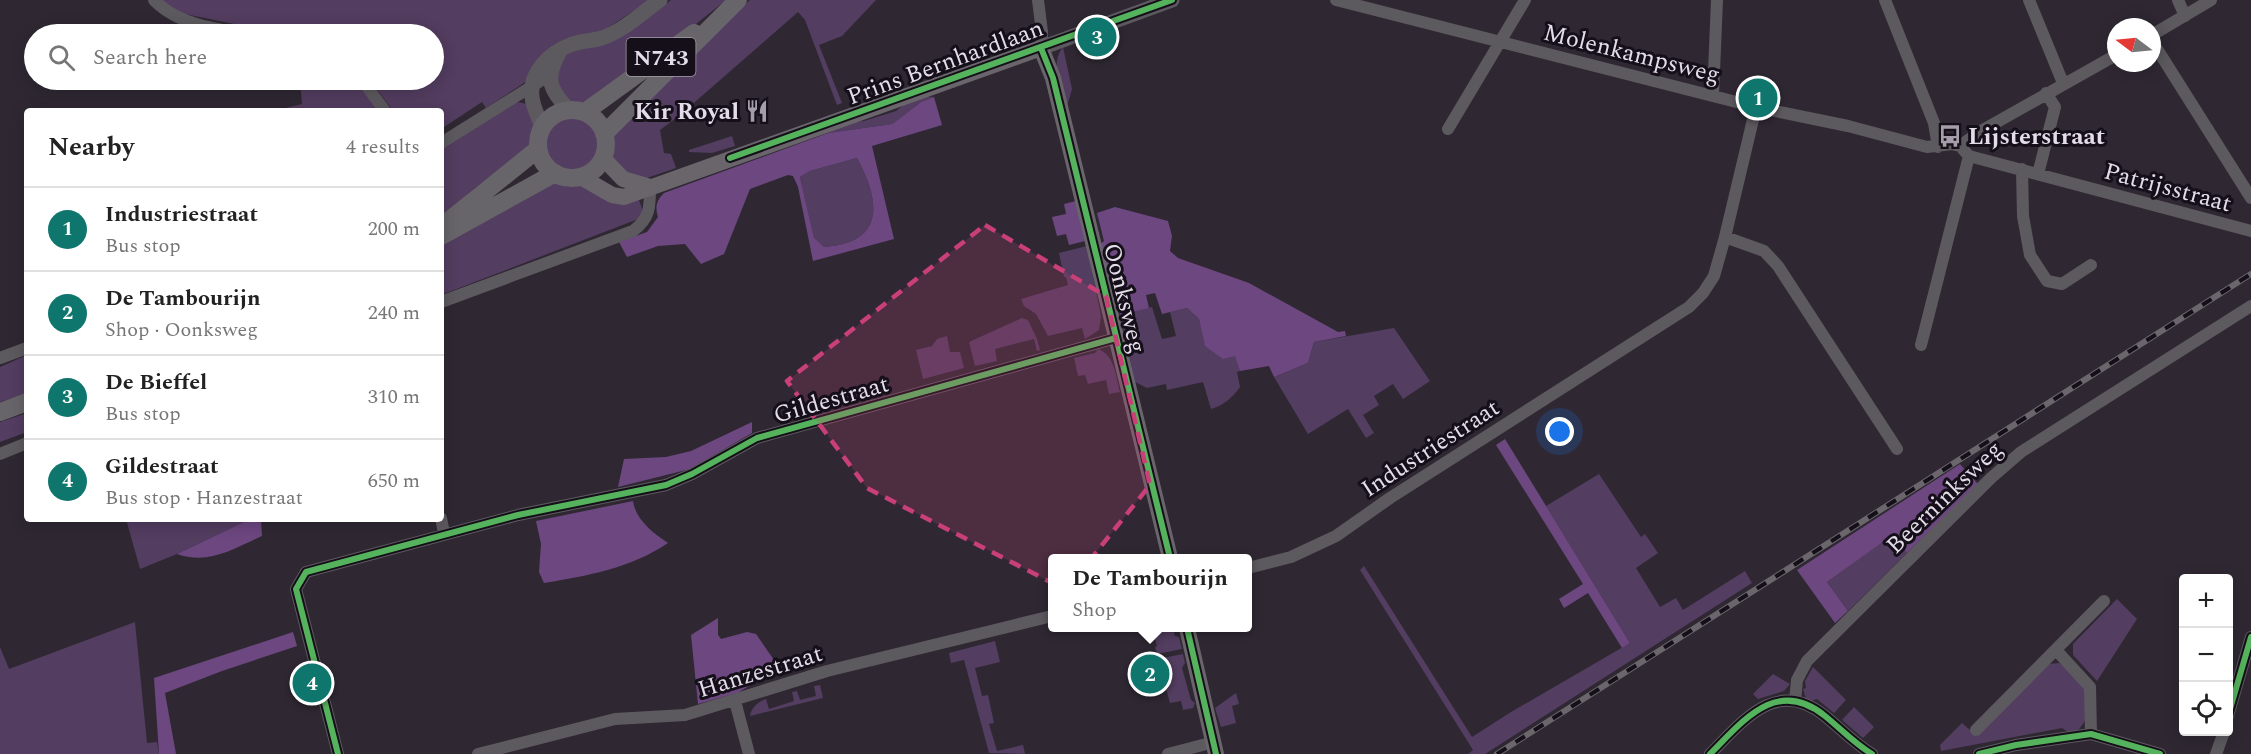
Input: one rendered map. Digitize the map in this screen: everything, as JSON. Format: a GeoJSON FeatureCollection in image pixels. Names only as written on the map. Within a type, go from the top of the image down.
{"type":"FeatureCollection","features":[{"type":"Feature","properties":{"kind":"main road","name":"N743"},"geometry":{"type":"LineString","coordinates":[[542,128],[550,118],[577,111],[737,1]]}},
{"type":"Feature","properties":{"kind":"main road","name":"N743"},"geometry":{"type":"LineString","coordinates":[[604,134],[737,1]]}},
{"type":"Feature","properties":{"kind":"main road","name":"Prins Bernhardlaan"},"geometry":{"type":"LineString","coordinates":[[581,177],[612,195],[624,197],[1041,48]]}},
{"type":"Feature","properties":{"kind":"main road","name":"Oonksweg"},"geometry":{"type":"LineString","coordinates":[[1041,48],[1055,89],[1169,554]]}},
{"type":"Feature","properties":{"kind":"main road"},"geometry":{"type":"LineString","coordinates":[[542,128],[538,150],[542,159],[555,173],[564,177],[581,177],[598,166],[603,158],[606,142],[604,134],[593,117],[577,111]]}},
{"type":"Feature","properties":{"kind":"main road"},"geometry":{"type":"LineString","coordinates":[[444,224],[488,187],[538,150]]}},
{"type":"Feature","properties":{"kind":"main road"},"geometry":{"type":"LineString","coordinates":[[603,158],[623,179],[650,187]]}},
{"type":"Feature","properties":{"kind":"main road"},"geometry":{"type":"LineString","coordinates":[[444,234],[555,173]]}},
{"type":"Feature","properties":{"kind":"main road"},"geometry":{"type":"LineString","coordinates":[[0,412],[24,403]]}},
{"type":"Feature","properties":{"kind":"main road"},"geometry":{"type":"LineString","coordinates":[[1188,632],[1215,748]]}},
{"type":"Feature","properties":{"kind":"street"},"geometry":{"type":"LineString","coordinates":[[154,0],[170,14],[199,24]]}},
{"type":"Feature","properties":{"kind":"street"},"geometry":{"type":"LineString","coordinates":[[542,128],[533,104],[532,86],[545,60],[569,45],[602,38],[660,0]]}},
{"type":"Feature","properties":{"kind":"street"},"geometry":{"type":"LineString","coordinates":[[1038,0],[1042,32],[1041,48]]}},
{"type":"Feature","properties":{"kind":"street","name":"Prins Bernhardlaan"},"geometry":{"type":"LineString","coordinates":[[1041,48],[1172,0]]}},
{"type":"Feature","properties":{"kind":"street","name":"Molenkampsweg"},"geometry":{"type":"LineString","coordinates":[[1336,0],[1756,106],[1848,126],[1927,147],[1952,144],[1965,151]]}},
{"type":"Feature","properties":{"kind":"street"},"geometry":{"type":"LineString","coordinates":[[1448,129],[1525,0]]}},
{"type":"Feature","properties":{"kind":"street"},"geometry":{"type":"LineString","coordinates":[[1713,95],[1717,0]]}},
{"type":"Feature","properties":{"kind":"street"},"geometry":{"type":"LineString","coordinates":[[1885,0],[1934,123],[1938,147]]}},
{"type":"Feature","properties":{"kind":"street"},"geometry":{"type":"LineString","coordinates":[[2029,0],[2063,83]]}},
{"type":"Feature","properties":{"kind":"street"},"geometry":{"type":"LineString","coordinates":[[2178,0],[2185,16]]}},
{"type":"Feature","properties":{"kind":"street"},"geometry":{"type":"LineString","coordinates":[[2161,30],[2211,0]]}},
{"type":"Feature","properties":{"kind":"street"},"geometry":{"type":"LineString","coordinates":[[560,50],[552,66],[551,90],[577,111]]}},
{"type":"Feature","properties":{"kind":"street"},"geometry":{"type":"LineString","coordinates":[[2161,55],[2251,198]]}},
{"type":"Feature","properties":{"kind":"street"},"geometry":{"type":"LineString","coordinates":[[1921,345],[1965,151],[1981,131],[2107,59]]}},
{"type":"Feature","properties":{"kind":"street"},"geometry":{"type":"LineString","coordinates":[[444,141],[550,75]]}},
{"type":"Feature","properties":{"kind":"street"},"geometry":{"type":"LineString","coordinates":[[369,90],[383,108]]}},
{"type":"Feature","properties":{"kind":"street"},"geometry":{"type":"LineString","coordinates":[[2038,174],[2055,107],[2046,93]]}},
{"type":"Feature","properties":{"kind":"street","name":"Industriestraat"},"geometry":{"type":"LineString","coordinates":[[1252,567],[1291,557],[1336,536],[1390,498],[1689,307],[1703,293],[1714,276],[1756,106]]}},
{"type":"Feature","properties":{"kind":"street","name":"Patrijsstraat"},"geometry":{"type":"LineString","coordinates":[[1965,151],[2038,174],[2251,231]]}},
{"type":"Feature","properties":{"kind":"street"},"geometry":{"type":"LineString","coordinates":[[2022,169],[2023,216],[2030,255],[2047,281],[2062,284],[2091,264]]}},
{"type":"Feature","properties":{"kind":"street"},"geometry":{"type":"LineString","coordinates":[[444,301],[633,231],[644,223],[650,206],[650,187]]}},
{"type":"Feature","properties":{"kind":"street"},"geometry":{"type":"LineString","coordinates":[[1725,237],[1764,250],[1778,266],[1896,449]]}},
{"type":"Feature","properties":{"kind":"street","name":"Beerninksweg"},"geometry":{"type":"LineString","coordinates":[[1795,701],[1797,680],[1808,661],[1991,477],[2021,452],[2251,306]]}},
{"type":"Feature","properties":{"kind":"street","name":"Gildestraat"},"geometry":{"type":"LineString","coordinates":[[338,754],[296,589],[306,572],[444,533],[518,515],[666,485],[692,474],[757,438],[1116,338]]}},
{"type":"Feature","properties":{"kind":"street"},"geometry":{"type":"LineString","coordinates":[[0,358],[24,349]]}},
{"type":"Feature","properties":{"kind":"street"},"geometry":{"type":"LineString","coordinates":[[0,454],[24,444]]}},
{"type":"Feature","properties":{"kind":"street"},"geometry":{"type":"LineString","coordinates":[[442,522],[444,533]]}},
{"type":"Feature","properties":{"kind":"street"},"geometry":{"type":"LineString","coordinates":[[1976,730],[2104,601]]}},
{"type":"Feature","properties":{"kind":"street","name":"Hanzestraat"},"geometry":{"type":"LineString","coordinates":[[478,754],[615,719],[685,715],[827,671],[1048,617]]}},
{"type":"Feature","properties":{"kind":"street"},"geometry":{"type":"LineString","coordinates":[[2233,705],[2246,671],[2251,637]]}},
{"type":"Feature","properties":{"kind":"street"},"geometry":{"type":"LineString","coordinates":[[2056,650],[2091,687],[2091,734]]}},
{"type":"Feature","properties":{"kind":"street"},"geometry":{"type":"LineString","coordinates":[[735,701],[749,754]]}},
{"type":"Feature","properties":{"kind":"street"},"geometry":{"type":"LineString","coordinates":[[1710,754],[1750,714],[1777,701],[1795,701],[1808,705],[1872,754]]}},
{"type":"Feature","properties":{"kind":"street"},"geometry":{"type":"LineString","coordinates":[[1979,754],[2027,743],[2091,734],[2160,754]]}},
{"type":"Feature","properties":{"kind":"street"},"geometry":{"type":"LineString","coordinates":[[2216,754],[2223,736]]}},
{"type":"Feature","properties":{"kind":"street"},"geometry":{"type":"LineString","coordinates":[[1168,754],[1215,748]]}},
{"type":"Feature","properties":{"kind":"highlighted area"},"geometry":{"type":"Polygon","coordinates":[[[985,225],[1106,296],[1150,485],[1066,590],[867,488],[787,381],[985,225]]]}},
{"type":"Feature","properties":{"kind":"shaded area"},"geometry":{"type":"Polygon","coordinates":[[[162,0],[650,0],[486,108],[482,102],[444,127],[444,108],[391,108],[377,90],[444,90],[444,24],[234,24],[185,14],[167,6],[162,0]]]}},
{"type":"Feature","properties":{"kind":"shaded area"},"geometry":{"type":"Polygon","coordinates":[[[671,0],[726,0],[666,48],[580,106],[571,104],[562,97],[555,69],[561,58],[571,50],[654,13],[671,0]]]}},
{"type":"Feature","properties":{"kind":"shaded area"},"geometry":{"type":"Polygon","coordinates":[[[750,0],[876,0],[842,36],[819,45],[842,103],[837,105],[805,20],[798,12],[660,130],[664,153],[671,154],[676,168],[647,178],[634,178],[612,160],[610,147],[612,135],[696,48],[750,0]]]}},
{"type":"Feature","properties":{"kind":"shaded area"},"geometry":{"type":"Polygon","coordinates":[[[1063,47],[1072,89],[1066,110],[1057,69],[1057,61],[1063,47]]]}},
{"type":"Feature","properties":{"kind":"shaded area"},"geometry":{"type":"Polygon","coordinates":[[[301,90],[362,90],[377,108],[285,108],[302,104],[301,90]]]}},
{"type":"Feature","properties":{"kind":"shaded area"},"geometry":{"type":"Polygon","coordinates":[[[920,96],[934,97],[921,102],[892,124],[828,133],[845,122],[864,121],[896,111],[909,100],[920,96]]]}},
{"type":"Feature","properties":{"kind":"shaded area"},"geometry":{"type":"Polygon","coordinates":[[[934,97],[942,125],[872,146],[894,239],[813,261],[798,187],[793,176],[788,175],[750,189],[724,254],[701,264],[685,244],[658,246],[627,257],[619,242],[647,232],[658,217],[657,204],[664,193],[828,133],[892,124],[921,102],[934,97]],[[857,158],[810,171],[800,177],[814,238],[824,247],[844,244],[858,238],[868,229],[873,204],[865,174],[857,158]]]}},
{"type":"Feature","properties":{"kind":"shaded area"},"geometry":{"type":"Polygon","coordinates":[[[517,102],[527,104],[534,124],[529,147],[444,214],[444,147],[517,102]]]}},
{"type":"Feature","properties":{"kind":"shaded area"},"geometry":{"type":"Polygon","coordinates":[[[571,117],[590,125],[598,144],[590,163],[571,171],[552,163],[544,144],[552,125],[571,117]]]}},
{"type":"Feature","properties":{"kind":"shaded area"},"geometry":{"type":"Polygon","coordinates":[[[732,136],[735,146],[712,153],[689,152],[689,150],[732,136]]]}},
{"type":"Feature","properties":{"kind":"shaded area"},"geometry":{"type":"Polygon","coordinates":[[[857,158],[871,190],[872,218],[868,229],[858,238],[844,244],[824,247],[814,239],[800,177],[810,171],[857,158]]]}},
{"type":"Feature","properties":{"kind":"shaded area"},"geometry":{"type":"Polygon","coordinates":[[[555,181],[577,184],[639,200],[643,211],[638,219],[444,294],[444,238],[555,181]]]}},
{"type":"Feature","properties":{"kind":"shaded area"},"geometry":{"type":"Polygon","coordinates":[[[1076,201],[1085,241],[1069,245],[1066,234],[1057,236],[1052,217],[1066,214],[1064,204],[1076,201]]]}},
{"type":"Feature","properties":{"kind":"shaded area"},"geometry":{"type":"Polygon","coordinates":[[[1115,207],[1168,221],[1172,236],[1170,251],[1178,258],[1249,283],[1338,332],[1345,331],[1346,336],[1314,342],[1308,363],[1274,377],[1269,366],[1240,371],[1235,356],[1223,359],[1205,346],[1199,319],[1187,308],[1162,314],[1155,293],[1146,295],[1149,308],[1120,315],[1118,301],[1111,298],[1099,245],[1104,241],[1097,213],[1115,207]]]}},
{"type":"Feature","properties":{"kind":"shaded area"},"geometry":{"type":"Polygon","coordinates":[[[1087,246],[1101,316],[1099,330],[1085,339],[1082,328],[1048,336],[1036,314],[1024,306],[1021,299],[1068,285],[1059,253],[1087,246]]]}},
{"type":"Feature","properties":{"kind":"shaded area"},"geometry":{"type":"Polygon","coordinates":[[[1152,307],[1162,339],[1176,336],[1170,312],[1187,308],[1199,319],[1206,346],[1236,356],[1240,371],[1237,372],[1240,387],[1227,401],[1211,409],[1203,382],[1167,390],[1166,384],[1147,388],[1135,382],[1120,315],[1152,307]]]}},
{"type":"Feature","properties":{"kind":"shaded area"},"geometry":{"type":"Polygon","coordinates":[[[1022,318],[1028,320],[1040,350],[1037,351],[1034,339],[995,349],[997,361],[975,366],[969,342],[1022,318]]]}},
{"type":"Feature","properties":{"kind":"shaded area"},"geometry":{"type":"Polygon","coordinates":[[[1394,328],[1430,381],[1403,399],[1393,384],[1374,396],[1379,405],[1363,415],[1374,433],[1366,438],[1348,409],[1308,434],[1274,377],[1308,363],[1314,342],[1394,328]]]}},
{"type":"Feature","properties":{"kind":"shaded area"},"geometry":{"type":"Polygon","coordinates":[[[947,336],[950,352],[960,352],[964,368],[923,379],[916,350],[932,346],[937,339],[947,336]]]}},
{"type":"Feature","properties":{"kind":"shaded area"},"geometry":{"type":"Polygon","coordinates":[[[1098,349],[1104,352],[1111,361],[1120,392],[1109,394],[1106,380],[1088,384],[1085,375],[1078,376],[1074,358],[1095,353],[1098,349]]]}},
{"type":"Feature","properties":{"kind":"shaded area"},"geometry":{"type":"Polygon","coordinates":[[[24,356],[24,394],[0,402],[0,367],[24,356]]]}},
{"type":"Feature","properties":{"kind":"shaded area"},"geometry":{"type":"Polygon","coordinates":[[[24,414],[24,433],[0,442],[0,422],[24,414]]]}},
{"type":"Feature","properties":{"kind":"shaded area"},"geometry":{"type":"Polygon","coordinates":[[[752,422],[752,433],[690,469],[618,487],[624,459],[666,457],[691,451],[752,422]]]}},
{"type":"Feature","properties":{"kind":"shaded area"},"geometry":{"type":"Polygon","coordinates":[[[1505,439],[1630,643],[1622,648],[1588,593],[1564,608],[1559,599],[1583,584],[1496,445],[1505,439]]]}},
{"type":"Feature","properties":{"kind":"shaded area"},"geometry":{"type":"Polygon","coordinates":[[[1960,464],[1978,484],[1907,553],[1891,536],[1827,582],[1848,611],[1835,623],[1797,570],[1960,464]]]}},
{"type":"Feature","properties":{"kind":"shaded area"},"geometry":{"type":"Polygon","coordinates":[[[1599,474],[1641,537],[1645,534],[1658,553],[1636,568],[1660,607],[1676,598],[1683,610],[1745,571],[1752,583],[1485,754],[1468,754],[1473,750],[1360,570],[1364,566],[1472,737],[1630,643],[1546,506],[1599,474]]]}},
{"type":"Feature","properties":{"kind":"shaded area"},"geometry":{"type":"Polygon","coordinates":[[[633,501],[641,520],[651,531],[668,543],[624,565],[544,583],[539,572],[541,544],[536,521],[633,501]]]}},
{"type":"Feature","properties":{"kind":"shaded area"},"geometry":{"type":"Polygon","coordinates":[[[127,522],[244,522],[177,554],[140,569],[127,522]]]}},
{"type":"Feature","properties":{"kind":"shaded area"},"geometry":{"type":"Polygon","coordinates":[[[244,522],[261,522],[262,536],[221,554],[200,558],[177,554],[244,522]]]}},
{"type":"Feature","properties":{"kind":"shaded area"},"geometry":{"type":"Polygon","coordinates":[[[1891,535],[1907,553],[1848,611],[1827,582],[1891,535]]]}},
{"type":"Feature","properties":{"kind":"shaded area"},"geometry":{"type":"Polygon","coordinates":[[[2117,599],[2137,619],[2097,681],[2073,655],[2073,644],[2117,599]]]}},
{"type":"Feature","properties":{"kind":"shaded area"},"geometry":{"type":"Polygon","coordinates":[[[718,618],[718,635],[721,639],[747,632],[756,634],[783,673],[765,677],[737,693],[698,704],[691,635],[718,618]]]}},
{"type":"Feature","properties":{"kind":"shaded area"},"geometry":{"type":"Polygon","coordinates":[[[135,622],[147,743],[157,742],[159,754],[0,754],[0,647],[9,669],[135,622]]]}},
{"type":"Feature","properties":{"kind":"shaded area"},"geometry":{"type":"Polygon","coordinates":[[[293,632],[297,646],[165,693],[176,754],[159,754],[154,678],[293,632]]]}},
{"type":"Feature","properties":{"kind":"shaded area"},"geometry":{"type":"Polygon","coordinates":[[[1153,632],[1174,632],[1175,636],[1179,637],[1182,649],[1157,654],[1155,647],[1157,646],[1153,632]]]}},
{"type":"Feature","properties":{"kind":"shaded area"},"geometry":{"type":"Polygon","coordinates":[[[995,641],[1000,662],[975,668],[982,696],[988,695],[994,723],[989,724],[997,751],[1023,745],[1025,754],[989,753],[964,660],[951,663],[949,653],[995,641]]]}},
{"type":"Feature","properties":{"kind":"shaded area"},"geometry":{"type":"Polygon","coordinates":[[[1183,654],[1185,663],[1182,668],[1191,700],[1195,703],[1193,708],[1183,710],[1181,701],[1170,703],[1158,659],[1183,654]]]}},
{"type":"Feature","properties":{"kind":"shaded area"},"geometry":{"type":"Polygon","coordinates":[[[2049,664],[2062,664],[2085,688],[2085,721],[2077,732],[2068,732],[2062,728],[1941,751],[1940,745],[1962,723],[1977,736],[2049,664]]]}},
{"type":"Feature","properties":{"kind":"shaded area"},"geometry":{"type":"Polygon","coordinates":[[[1813,667],[1846,700],[1834,713],[1817,699],[1811,701],[1806,699],[1803,689],[1806,688],[1805,681],[1813,667]]]}},
{"type":"Feature","properties":{"kind":"shaded area"},"geometry":{"type":"Polygon","coordinates":[[[1773,674],[1790,684],[1784,691],[1758,699],[1753,694],[1773,674]]]}},
{"type":"Feature","properties":{"kind":"shaded area"},"geometry":{"type":"Polygon","coordinates":[[[820,685],[823,698],[750,716],[753,708],[763,700],[766,699],[769,709],[794,701],[792,692],[797,691],[800,700],[816,696],[814,686],[820,685]]]}},
{"type":"Feature","properties":{"kind":"shaded area"},"geometry":{"type":"Polygon","coordinates":[[[1236,693],[1239,704],[1232,706],[1236,723],[1221,727],[1215,708],[1236,693]]]}},
{"type":"Feature","properties":{"kind":"shaded area"},"geometry":{"type":"Polygon","coordinates":[[[1854,707],[1874,727],[1863,738],[1842,720],[1854,707]]]}},
{"type":"Feature","properties":{"kind":"railway"},"geometry":{"type":"LineString","coordinates":[[1497,754],[2251,274]]}},
{"type":"Feature","properties":{"kind":"cycle path"},"geometry":{"type":"LineString","coordinates":[[730,158],[1172,0]]}},
{"type":"Feature","properties":{"kind":"cycle path"},"geometry":{"type":"LineString","coordinates":[[1041,48],[1053,78],[1169,554]]}},
{"type":"Feature","properties":{"kind":"cycle path"},"geometry":{"type":"LineString","coordinates":[[338,754],[296,589],[306,572],[518,515],[666,485],[692,474],[757,438],[1116,338]]}},
{"type":"Feature","properties":{"kind":"cycle path"},"geometry":{"type":"LineString","coordinates":[[1188,632],[1216,754]]}},
{"type":"Feature","properties":{"kind":"cycle path"},"geometry":{"type":"LineString","coordinates":[[2233,699],[2251,637]]}},
{"type":"Feature","properties":{"kind":"cycle path"},"geometry":{"type":"LineString","coordinates":[[1710,754],[1736,728],[1762,708],[1776,702],[1792,701],[1808,705],[1825,716],[1872,754]]}},
{"type":"Feature","properties":{"kind":"cycle path"},"geometry":{"type":"LineString","coordinates":[[1979,754],[2016,745],[2091,734],[2160,754]]}},
{"type":"Feature","properties":{"kind":"place","name":"De Bieffel"},"geometry":{"type":"Point","coordinates":[1097,37]}},
{"type":"Feature","properties":{"kind":"place","name":"Industriestraat"},"geometry":{"type":"Point","coordinates":[1758,98]}},
{"type":"Feature","properties":{"kind":"place","name":"Kir Royal"},"geometry":{"type":"Point","coordinates":[757,111]}},
{"type":"Feature","properties":{"kind":"place","name":"Lijsterstraat"},"geometry":{"type":"Point","coordinates":[1950,136]}},
{"type":"Feature","properties":{"kind":"place","name":"De Tambourijn"},"geometry":{"type":"Point","coordinates":[1150,674]}},
{"type":"Feature","properties":{"kind":"place","name":"Gildestraat"},"geometry":{"type":"Point","coordinates":[312,683]}}]}
